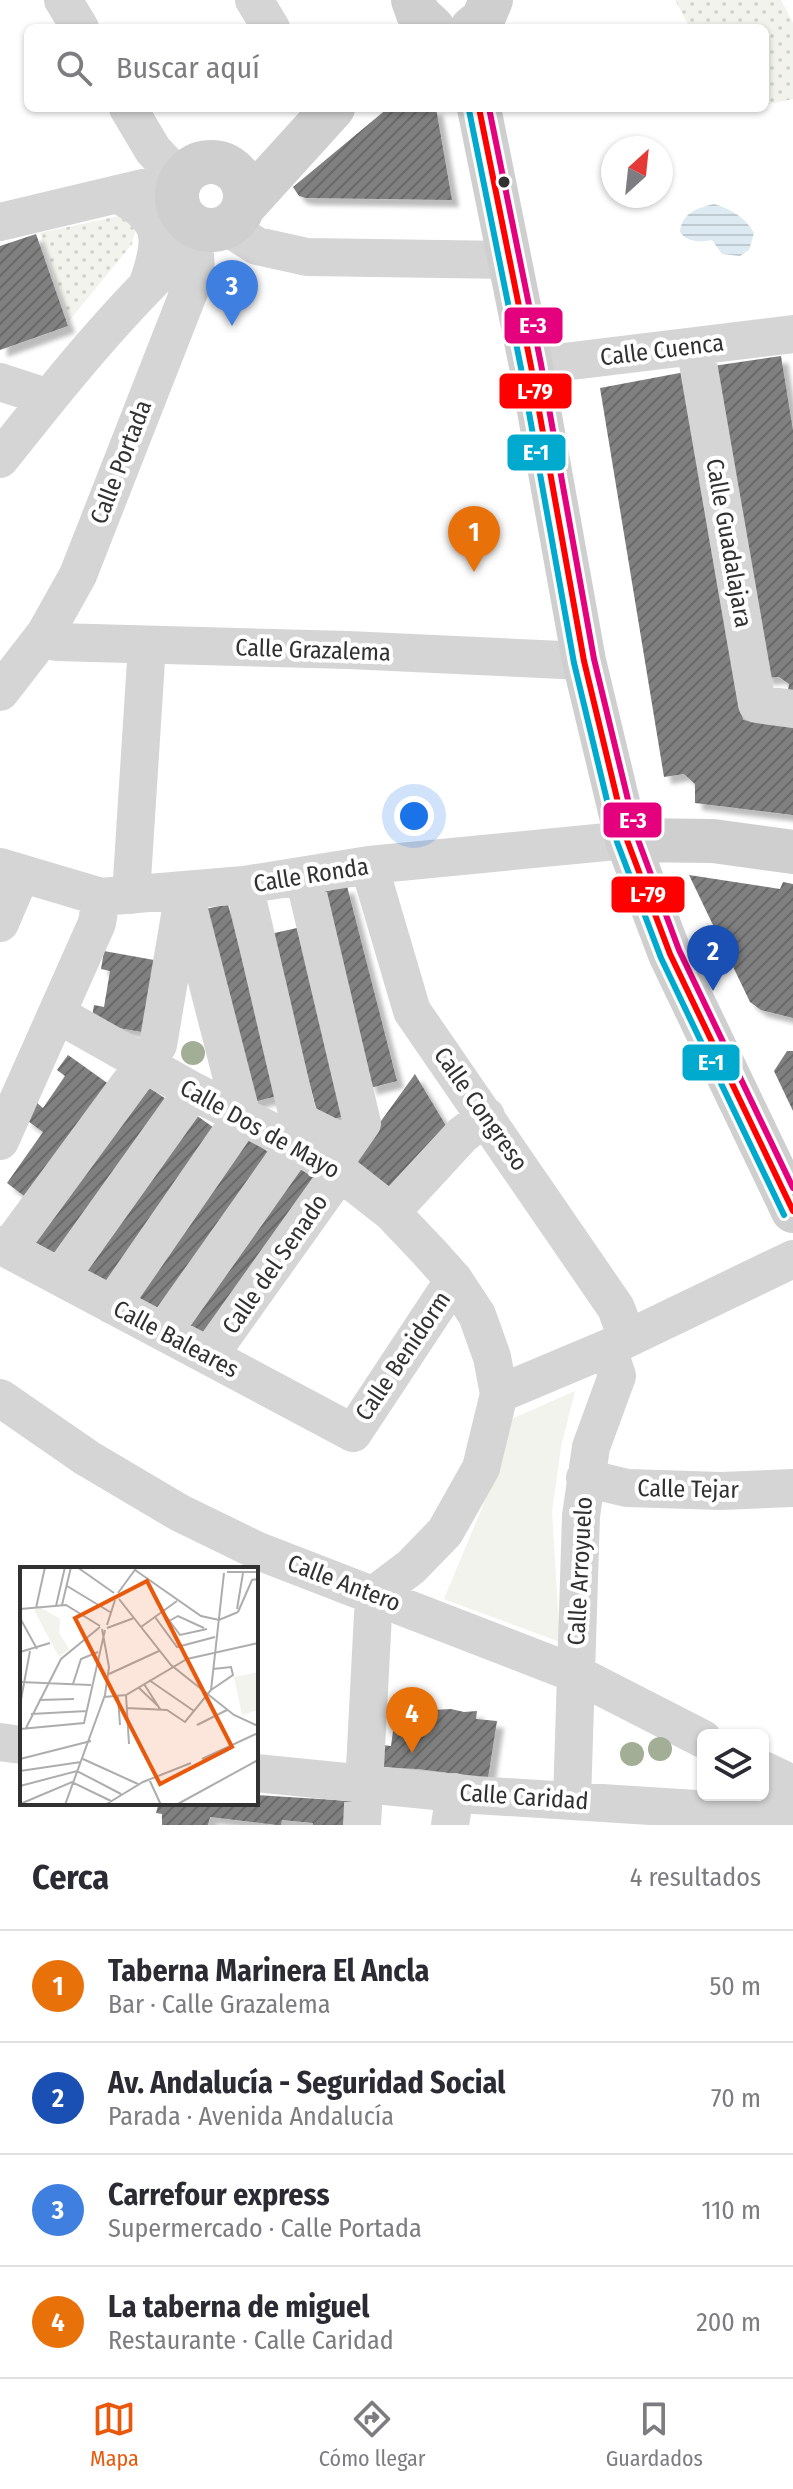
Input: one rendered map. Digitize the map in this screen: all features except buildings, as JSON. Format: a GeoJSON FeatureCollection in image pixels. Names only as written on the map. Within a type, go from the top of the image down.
{"type":"FeatureCollection","features":[{"type":"Feature","properties":{"kind":"main road"},"geometry":{"type":"LineString","coordinates":[[477,24],[483,19],[491,0]]}},
{"type":"Feature","properties":{"kind":"main road"},"geometry":{"type":"LineString","coordinates":[[206,206],[251,157],[313,112]]}},
{"type":"Feature","properties":{"kind":"main road"},"geometry":{"type":"LineString","coordinates":[[206,206],[328,112]]}},
{"type":"Feature","properties":{"kind":"main road"},"geometry":{"type":"LineString","coordinates":[[480,112],[531,366],[584,661],[627,840],[682,980],[793,1211]]}},
{"type":"Feature","properties":{"kind":"main road"},"geometry":{"type":"LineString","coordinates":[[627,840],[713,841],[793,852]]}},
{"type":"Feature","properties":{"kind":"street"},"geometry":{"type":"LineString","coordinates":[[63,0],[78,24]]}},
{"type":"Feature","properties":{"kind":"street"},"geometry":{"type":"LineString","coordinates":[[254,0],[269,24]]}},
{"type":"Feature","properties":{"kind":"street"},"geometry":{"type":"LineString","coordinates":[[130,112],[157,156],[206,206],[257,246],[307,257],[509,260]]}},
{"type":"Feature","properties":{"kind":"street"},"geometry":{"type":"LineString","coordinates":[[0,222],[161,185],[206,206]]}},
{"type":"Feature","properties":{"kind":"street"},"geometry":{"type":"LineString","coordinates":[[117,194],[138,205],[156,226],[156,262],[147,286]]}},
{"type":"Feature","properties":{"kind":"street"},"geometry":{"type":"LineString","coordinates":[[0,459],[92,347],[147,286],[206,206]]}},
{"type":"Feature","properties":{"kind":"street","name":"Calle Portada"},"geometry":{"type":"LineString","coordinates":[[0,692],[45,634],[78,575],[194,279],[206,206]]}},
{"type":"Feature","properties":{"kind":"street","name":"Calle Cuenca"},"geometry":{"type":"LineString","coordinates":[[531,366],[793,337]]}},
{"type":"Feature","properties":{"kind":"street"},"geometry":{"type":"LineString","coordinates":[[92,347],[102,341],[116,339],[129,342],[141,353],[150,368],[150,385]]}},
{"type":"Feature","properties":{"kind":"street","name":"Calle Guadalajara"},"geometry":{"type":"LineString","coordinates":[[695,346],[757,704],[793,709]]}},
{"type":"Feature","properties":{"kind":"street"},"geometry":{"type":"LineString","coordinates":[[0,382],[49,398]]}},
{"type":"Feature","properties":{"kind":"street","name":"Calle Grazalema"},"geometry":{"type":"LineString","coordinates":[[45,634],[56,642],[348,650],[584,661]]}},
{"type":"Feature","properties":{"kind":"street"},"geometry":{"type":"LineString","coordinates":[[0,1141],[97,923],[116,896],[147,645]]}},
{"type":"Feature","properties":{"kind":"street","name":"Calle Ronda"},"geometry":{"type":"LineString","coordinates":[[10,870],[116,896],[244,885],[369,865],[627,840]]}},
{"type":"Feature","properties":{"kind":"street","name":"Calle Congreso"},"geometry":{"type":"LineString","coordinates":[[369,865],[412,1011],[616,1308],[617,1343]]}},
{"type":"Feature","properties":{"kind":"street"},"geometry":{"type":"LineString","coordinates":[[0,923],[10,870]]}},
{"type":"Feature","properties":{"kind":"street","name":"Calle del Senado"},"geometry":{"type":"LineString","coordinates":[[209,1356],[340,1161],[362,1123],[304,877]]}},
{"type":"Feature","properties":{"kind":"street"},"geometry":{"type":"LineString","coordinates":[[244,885],[299,1121],[340,1161]]}},
{"type":"Feature","properties":{"kind":"street"},"geometry":{"type":"LineString","coordinates":[[4,1247],[158,1045],[184,891]]}},
{"type":"Feature","properties":{"kind":"street"},"geometry":{"type":"LineString","coordinates":[[112,1305],[242,1117],[184,891]]}},
{"type":"Feature","properties":{"kind":"street","name":"Calle Dos de Mayo"},"geometry":{"type":"LineString","coordinates":[[57,1014],[242,1117],[296,1144],[340,1161],[454,1280],[477,1315],[492,1357],[499,1394],[481,1468],[445,1532],[411,1567],[374,1595]]}},
{"type":"Feature","properties":{"kind":"street"},"geometry":{"type":"LineString","coordinates":[[60,1277],[193,1091]]}},
{"type":"Feature","properties":{"kind":"street"},"geometry":{"type":"LineString","coordinates":[[391,1212],[462,1135],[486,1116]]}},
{"type":"Feature","properties":{"kind":"street"},"geometry":{"type":"LineString","coordinates":[[163,1332],[296,1144]]}},
{"type":"Feature","properties":{"kind":"street","name":"Calle Baleares"},"geometry":{"type":"LineString","coordinates":[[4,1247],[353,1433]]}},
{"type":"Feature","properties":{"kind":"street"},"geometry":{"type":"LineString","coordinates":[[499,1394],[617,1343],[793,1259]]}},
{"type":"Feature","properties":{"kind":"street","name":"Calle Benidorm"},"geometry":{"type":"LineString","coordinates":[[353,1433],[454,1280]]}},
{"type":"Feature","properties":{"kind":"street","name":"Calle Arroyuelo"},"geometry":{"type":"LineString","coordinates":[[549,1809],[576,1674],[585,1478],[591,1447],[617,1376],[617,1343]]}},
{"type":"Feature","properties":{"kind":"street","name":"Calle Antero"},"geometry":{"type":"LineString","coordinates":[[0,1398],[87,1458],[180,1513],[258,1551],[576,1674],[697,1736]]}},
{"type":"Feature","properties":{"kind":"street","name":"Calle Tejar"},"geometry":{"type":"LineString","coordinates":[[585,1478],[627,1488],[721,1491],[793,1488]]}},
{"type":"Feature","properties":{"kind":"street"},"geometry":{"type":"LineString","coordinates":[[362,1825],[374,1595]]}},
{"type":"Feature","properties":{"kind":"street"},"geometry":{"type":"LineString","coordinates":[[0,1742],[20,1745]]}},
{"type":"Feature","properties":{"kind":"street","name":"Calle Caridad"},"geometry":{"type":"LineString","coordinates":[[258,1773],[365,1783],[460,1804],[788,1814]]}},
{"type":"Feature","properties":{"kind":"street"},"geometry":{"type":"LineString","coordinates":[[769,1773],[782,1779],[788,1814]]}},
{"type":"Feature","properties":{"kind":"shaded area"},"geometry":{"type":"Polygon","coordinates":[[[675,0],[781,0],[793,23],[793,99],[769,104],[769,24],[688,24],[675,0]]]}},
{"type":"Feature","properties":{"kind":"shaded area"},"geometry":{"type":"Polygon","coordinates":[[[714,204],[737,214],[754,233],[749,250],[740,256],[722,254],[712,240],[690,240],[680,232],[687,216],[714,204]]]}},
{"type":"Feature","properties":{"kind":"shaded area"},"geometry":{"type":"Polygon","coordinates":[[[123,215],[136,229],[132,244],[69,321],[40,233],[123,215]]]}},
{"type":"Feature","properties":{"kind":"shaded area"},"geometry":{"type":"Polygon","coordinates":[[[575,1391],[561,1447],[552,1512],[560,1642],[444,1599],[482,1508],[507,1421],[575,1391]]]}},
{"type":"Feature","properties":{"kind":"transit line","name":"E-1"},"geometry":{"type":"LineString","coordinates":[[469,112],[521,368],[574,663],[617,842],[661,958],[784,1215]]}},
{"type":"Feature","properties":{"kind":"transit line","name":"L-79"},"geometry":{"type":"LineString","coordinates":[[480,112],[531,366],[584,661],[627,840],[670,954],[793,1211]]}},
{"type":"Feature","properties":{"kind":"transit line","name":"E-3"},"geometry":{"type":"LineString","coordinates":[[490,112],[541,364],[594,659],[637,837],[679,950],[793,1188]]}},
{"type":"Feature","properties":{"kind":"place","name":"Carrefour express"},"geometry":{"type":"Point","coordinates":[232,326]}},
{"type":"Feature","properties":{"kind":"place","name":"Taberna Marinera El Ancla"},"geometry":{"type":"Point","coordinates":[474,572]}},
{"type":"Feature","properties":{"kind":"place","name":"Av. Andalucía - Seguridad Social"},"geometry":{"type":"Point","coordinates":[713,991]}},
{"type":"Feature","properties":{"kind":"place","name":"La taberna de miguel"},"geometry":{"type":"Point","coordinates":[412,1753]}}]}
